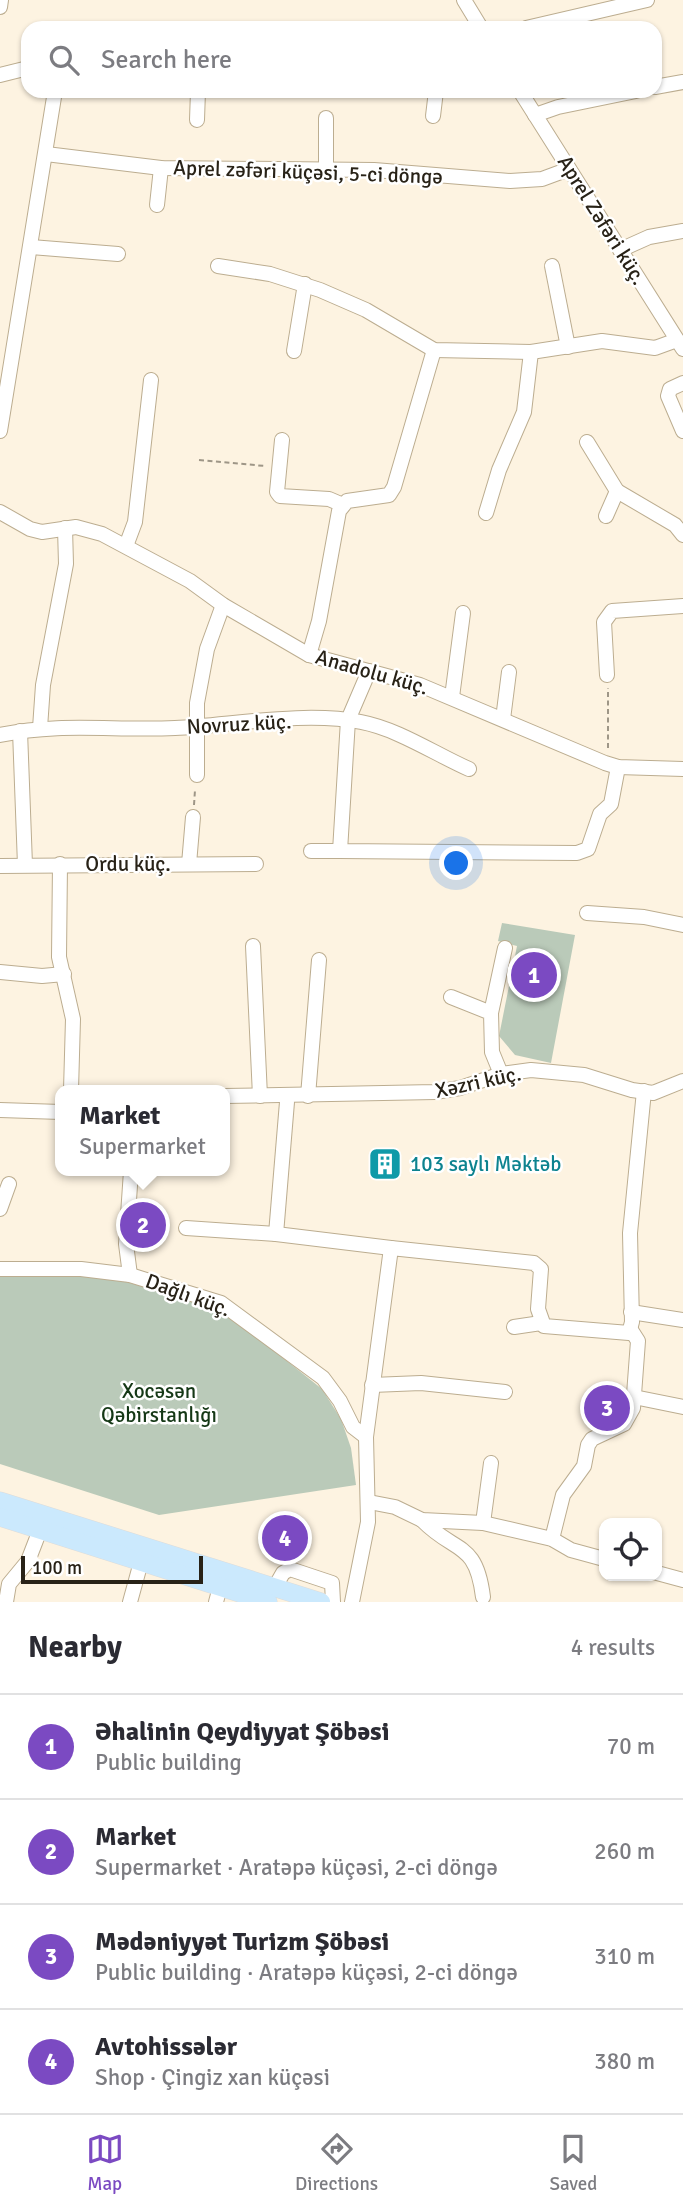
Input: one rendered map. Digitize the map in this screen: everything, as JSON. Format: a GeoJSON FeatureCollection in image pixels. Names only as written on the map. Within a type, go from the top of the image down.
{"type":"FeatureCollection","features":[{"type":"Feature","properties":{"kind":"main road"},"geometry":{"type":"LineString","coordinates":[[0,1501],[272,1595]]}},
{"type":"Feature","properties":{"kind":"main road"},"geometry":{"type":"LineString","coordinates":[[0,1517],[141,1562],[218,1594],[272,1595],[321,1602]]}},
{"type":"Feature","properties":{"kind":"street"},"geometry":{"type":"LineString","coordinates":[[0,7],[1,0]]}},
{"type":"Feature","properties":{"kind":"street"},"geometry":{"type":"LineString","coordinates":[[464,0],[477,21]]}},
{"type":"Feature","properties":{"kind":"street"},"geometry":{"type":"LineString","coordinates":[[556,21],[647,0]]}},
{"type":"Feature","properties":{"kind":"street"},"geometry":{"type":"LineString","coordinates":[[0,75],[21,70]]}},
{"type":"Feature","properties":{"kind":"street"},"geometry":{"type":"LineString","coordinates":[[662,86],[683,82]]}},
{"type":"Feature","properties":{"kind":"street"},"geometry":{"type":"LineString","coordinates":[[0,431],[32,247],[54,98]]}},
{"type":"Feature","properties":{"kind":"street"},"geometry":{"type":"LineString","coordinates":[[197,120],[198,98]]}},
{"type":"Feature","properties":{"kind":"street"},"geometry":{"type":"LineString","coordinates":[[433,116],[435,98]]}},
{"type":"Feature","properties":{"kind":"street","name":"Aprel Zəfəri küç."},"geometry":{"type":"LineString","coordinates":[[525,98],[680,344]]}},
{"type":"Feature","properties":{"kind":"street"},"geometry":{"type":"LineString","coordinates":[[536,115],[558,107],[602,98]]}},
{"type":"Feature","properties":{"kind":"street"},"geometry":{"type":"LineString","coordinates":[[326,118],[326,168]]}},
{"type":"Feature","properties":{"kind":"street","name":"Aprel zəfəri küçəsi, 5-ci döngə"},"geometry":{"type":"LineString","coordinates":[[46,153],[161,168],[326,168],[419,172],[510,181],[542,179],[569,169]]}},
{"type":"Feature","properties":{"kind":"street"},"geometry":{"type":"LineString","coordinates":[[157,205],[161,168]]}},
{"type":"Feature","properties":{"kind":"street"},"geometry":{"type":"LineString","coordinates":[[620,250],[649,237],[683,231]]}},
{"type":"Feature","properties":{"kind":"street"},"geometry":{"type":"LineString","coordinates":[[32,247],[118,254]]}},
{"type":"Feature","properties":{"kind":"street"},"geometry":{"type":"LineString","coordinates":[[218,266],[304,284],[366,310],[435,350],[531,352],[602,341],[655,348],[680,344]]}},
{"type":"Feature","properties":{"kind":"street"},"geometry":{"type":"LineString","coordinates":[[552,266],[568,346]]}},
{"type":"Feature","properties":{"kind":"street"},"geometry":{"type":"LineString","coordinates":[[294,351],[304,284]]}},
{"type":"Feature","properties":{"kind":"street"},"geometry":{"type":"LineString","coordinates":[[309,655],[319,621],[336,521],[343,505],[352,500],[380,499],[388,495],[394,487],[435,350]]}},
{"type":"Feature","properties":{"kind":"street"},"geometry":{"type":"LineString","coordinates":[[486,513],[499,470],[524,412],[531,352]]}},
{"type":"Feature","properties":{"kind":"street"},"geometry":{"type":"LineString","coordinates":[[126,546],[135,522],[151,380]]}},
{"type":"Feature","properties":{"kind":"street"},"geometry":{"type":"LineString","coordinates":[[683,383],[668,392],[683,431]]}},
{"type":"Feature","properties":{"kind":"street"},"geometry":{"type":"LineString","coordinates":[[282,440],[280,496],[329,499],[343,505]]}},
{"type":"Feature","properties":{"kind":"street"},"geometry":{"type":"LineString","coordinates":[[586,442],[617,491],[675,525],[683,536]]}},
{"type":"Feature","properties":{"kind":"street"},"geometry":{"type":"LineString","coordinates":[[606,516],[617,491]]}},
{"type":"Feature","properties":{"kind":"street","name":"Anadolu küç."},"geometry":{"type":"LineString","coordinates":[[0,512],[30,529],[42,532],[65,528],[91,530],[126,546],[190,581],[223,605],[309,655],[402,679],[612,765],[683,769]]}},
{"type":"Feature","properties":{"kind":"street"},"geometry":{"type":"LineString","coordinates":[[40,728],[43,685],[66,564],[65,528]]}},
{"type":"Feature","properties":{"kind":"street"},"geometry":{"type":"LineString","coordinates":[[197,775],[196,726],[204,663],[223,605]]}},
{"type":"Feature","properties":{"kind":"street"},"geometry":{"type":"LineString","coordinates":[[607,675],[604,622],[607,615],[612,611],[683,606]]}},
{"type":"Feature","properties":{"kind":"street"},"geometry":{"type":"LineString","coordinates":[[452,698],[463,613]]}},
{"type":"Feature","properties":{"kind":"street"},"geometry":{"type":"LineString","coordinates":[[340,851],[348,720],[369,671]]}},
{"type":"Feature","properties":{"kind":"street"},"geometry":{"type":"LineString","coordinates":[[503,719],[509,673]]}},
{"type":"Feature","properties":{"kind":"street","name":"Novruz küç."},"geometry":{"type":"LineString","coordinates":[[0,735],[40,728],[348,720],[373,725],[469,769]]}},
{"type":"Feature","properties":{"kind":"street"},"geometry":{"type":"LineString","coordinates":[[20,731],[25,865]]}},
{"type":"Feature","properties":{"kind":"street"},"geometry":{"type":"LineString","coordinates":[[311,851],[578,853],[588,849],[600,814],[611,804],[612,765]]}},
{"type":"Feature","properties":{"kind":"street"},"geometry":{"type":"LineString","coordinates":[[189,864],[193,817]]}},
{"type":"Feature","properties":{"kind":"street"},"geometry":{"type":"LineString","coordinates":[[60,864],[58,936],[73,1019],[71,1085]]}},
{"type":"Feature","properties":{"kind":"street","name":"Ordu küç."},"geometry":{"type":"LineString","coordinates":[[0,866],[256,864]]}},
{"type":"Feature","properties":{"kind":"street"},"geometry":{"type":"LineString","coordinates":[[587,913],[644,917],[683,925]]}},
{"type":"Feature","properties":{"kind":"street"},"geometry":{"type":"LineString","coordinates":[[253,946],[260,1096]]}},
{"type":"Feature","properties":{"kind":"street"},"geometry":{"type":"LineString","coordinates":[[501,1074],[492,1052],[491,1013],[505,948]]}},
{"type":"Feature","properties":{"kind":"street"},"geometry":{"type":"LineString","coordinates":[[308,1096],[319,960]]}},
{"type":"Feature","properties":{"kind":"street"},"geometry":{"type":"LineString","coordinates":[[0,972],[43,976],[64,974]]}},
{"type":"Feature","properties":{"kind":"street"},"geometry":{"type":"LineString","coordinates":[[451,997],[491,1013]]}},
{"type":"Feature","properties":{"kind":"street","name":"Xəzri küç."},"geometry":{"type":"LineString","coordinates":[[230,1096],[435,1093],[460,1088],[501,1074],[531,1070],[584,1075],[632,1090],[653,1093],[683,1081]]}},
{"type":"Feature","properties":{"kind":"street"},"geometry":{"type":"LineString","coordinates":[[552,1539],[564,1495],[584,1466],[588,1445],[592,1439],[624,1424],[633,1408],[638,1341],[631,1330],[630,1233],[644,1091]]}},
{"type":"Feature","properties":{"kind":"street"},"geometry":{"type":"LineString","coordinates":[[276,1234],[288,1102]]}},
{"type":"Feature","properties":{"kind":"street"},"geometry":{"type":"LineString","coordinates":[[0,1110],[55,1112]]}},
{"type":"Feature","properties":{"kind":"street"},"geometry":{"type":"LineString","coordinates":[[130,1275],[126,1244],[131,1176]]}},
{"type":"Feature","properties":{"kind":"street"},"geometry":{"type":"LineString","coordinates":[[0,1209],[9,1184]]}},
{"type":"Feature","properties":{"kind":"street"},"geometry":{"type":"LineString","coordinates":[[186,1228],[276,1234],[538,1265],[542,1275],[538,1310],[541,1323]]}},
{"type":"Feature","properties":{"kind":"street"},"geometry":{"type":"LineString","coordinates":[[352,1602],[365,1546],[369,1502],[366,1437],[391,1248]]}},
{"type":"Feature","properties":{"kind":"street","name":"Dağlı küç."},"geometry":{"type":"LineString","coordinates":[[0,1269],[81,1269],[130,1275],[221,1303],[241,1315],[323,1378],[340,1401],[353,1427],[366,1437]]}},
{"type":"Feature","properties":{"kind":"street"},"geometry":{"type":"LineString","coordinates":[[631,1312],[651,1312],[683,1320]]}},
{"type":"Feature","properties":{"kind":"street"},"geometry":{"type":"LineString","coordinates":[[514,1327],[541,1323],[550,1328],[624,1335],[631,1330]]}},
{"type":"Feature","properties":{"kind":"street"},"geometry":{"type":"LineString","coordinates":[[372,1385],[421,1383],[505,1392]]}},
{"type":"Feature","properties":{"kind":"street"},"geometry":{"type":"LineString","coordinates":[[634,1397],[683,1407]]}},
{"type":"Feature","properties":{"kind":"street"},"geometry":{"type":"LineString","coordinates":[[483,1523],[491,1462]]}},
{"type":"Feature","properties":{"kind":"street"},"geometry":{"type":"LineString","coordinates":[[369,1502],[395,1507],[422,1520],[445,1540],[470,1553],[480,1575],[483,1597]]}},
{"type":"Feature","properties":{"kind":"street"},"geometry":{"type":"LineString","coordinates":[[422,1520],[483,1523],[552,1539],[571,1550],[599,1558]]}},
{"type":"Feature","properties":{"kind":"street"},"geometry":{"type":"LineString","coordinates":[[6,1602],[9,1584],[28,1561],[40,1530]]}},
{"type":"Feature","properties":{"kind":"street"},"geometry":{"type":"LineString","coordinates":[[130,1602],[141,1562]]}},
{"type":"Feature","properties":{"kind":"street"},"geometry":{"type":"LineString","coordinates":[[272,1595],[283,1573],[290,1569],[332,1583],[333,1602]]}},
{"type":"Feature","properties":{"kind":"street"},"geometry":{"type":"LineString","coordinates":[[662,1574],[683,1580]]}},
{"type":"Feature","properties":{"kind":"path"},"geometry":{"type":"LineString","coordinates":[[200,460],[279,468]]}},
{"type":"Feature","properties":{"kind":"path"},"geometry":{"type":"LineString","coordinates":[[607,675],[612,765]]}},
{"type":"Feature","properties":{"kind":"path"},"geometry":{"type":"LineString","coordinates":[[193,817],[197,775]]}},
{"type":"Feature","properties":{"kind":"green space"},"geometry":{"type":"Polygon","coordinates":[[[502,923],[575,935],[551,1063],[515,1055],[499,1036],[517,946],[498,941],[502,923]]]}},
{"type":"Feature","properties":{"kind":"green space","name":"Xocəsən Qəbirstanlığı"},"geometry":{"type":"Polygon","coordinates":[[[63,1274],[113,1278],[223,1310],[322,1389],[341,1419],[351,1448],[356,1485],[159,1515],[0,1464],[0,1275],[63,1274]]]}},
{"type":"Feature","properties":{"kind":"place","name":"Əhalinin Qeydiyyat Şöbəsi"},"geometry":{"type":"Point","coordinates":[534,975]}},
{"type":"Feature","properties":{"kind":"place","name":"103 saylı Məktəb"},"geometry":{"type":"Point","coordinates":[385,1164]}},
{"type":"Feature","properties":{"kind":"place","name":"Market"},"geometry":{"type":"Point","coordinates":[143,1225]}},
{"type":"Feature","properties":{"kind":"place","name":"Mədəniyyət Turizm Şöbəsi"},"geometry":{"type":"Point","coordinates":[607,1408]}},
{"type":"Feature","properties":{"kind":"place","name":"Avtohissələr"},"geometry":{"type":"Point","coordinates":[285,1538]}}]}
